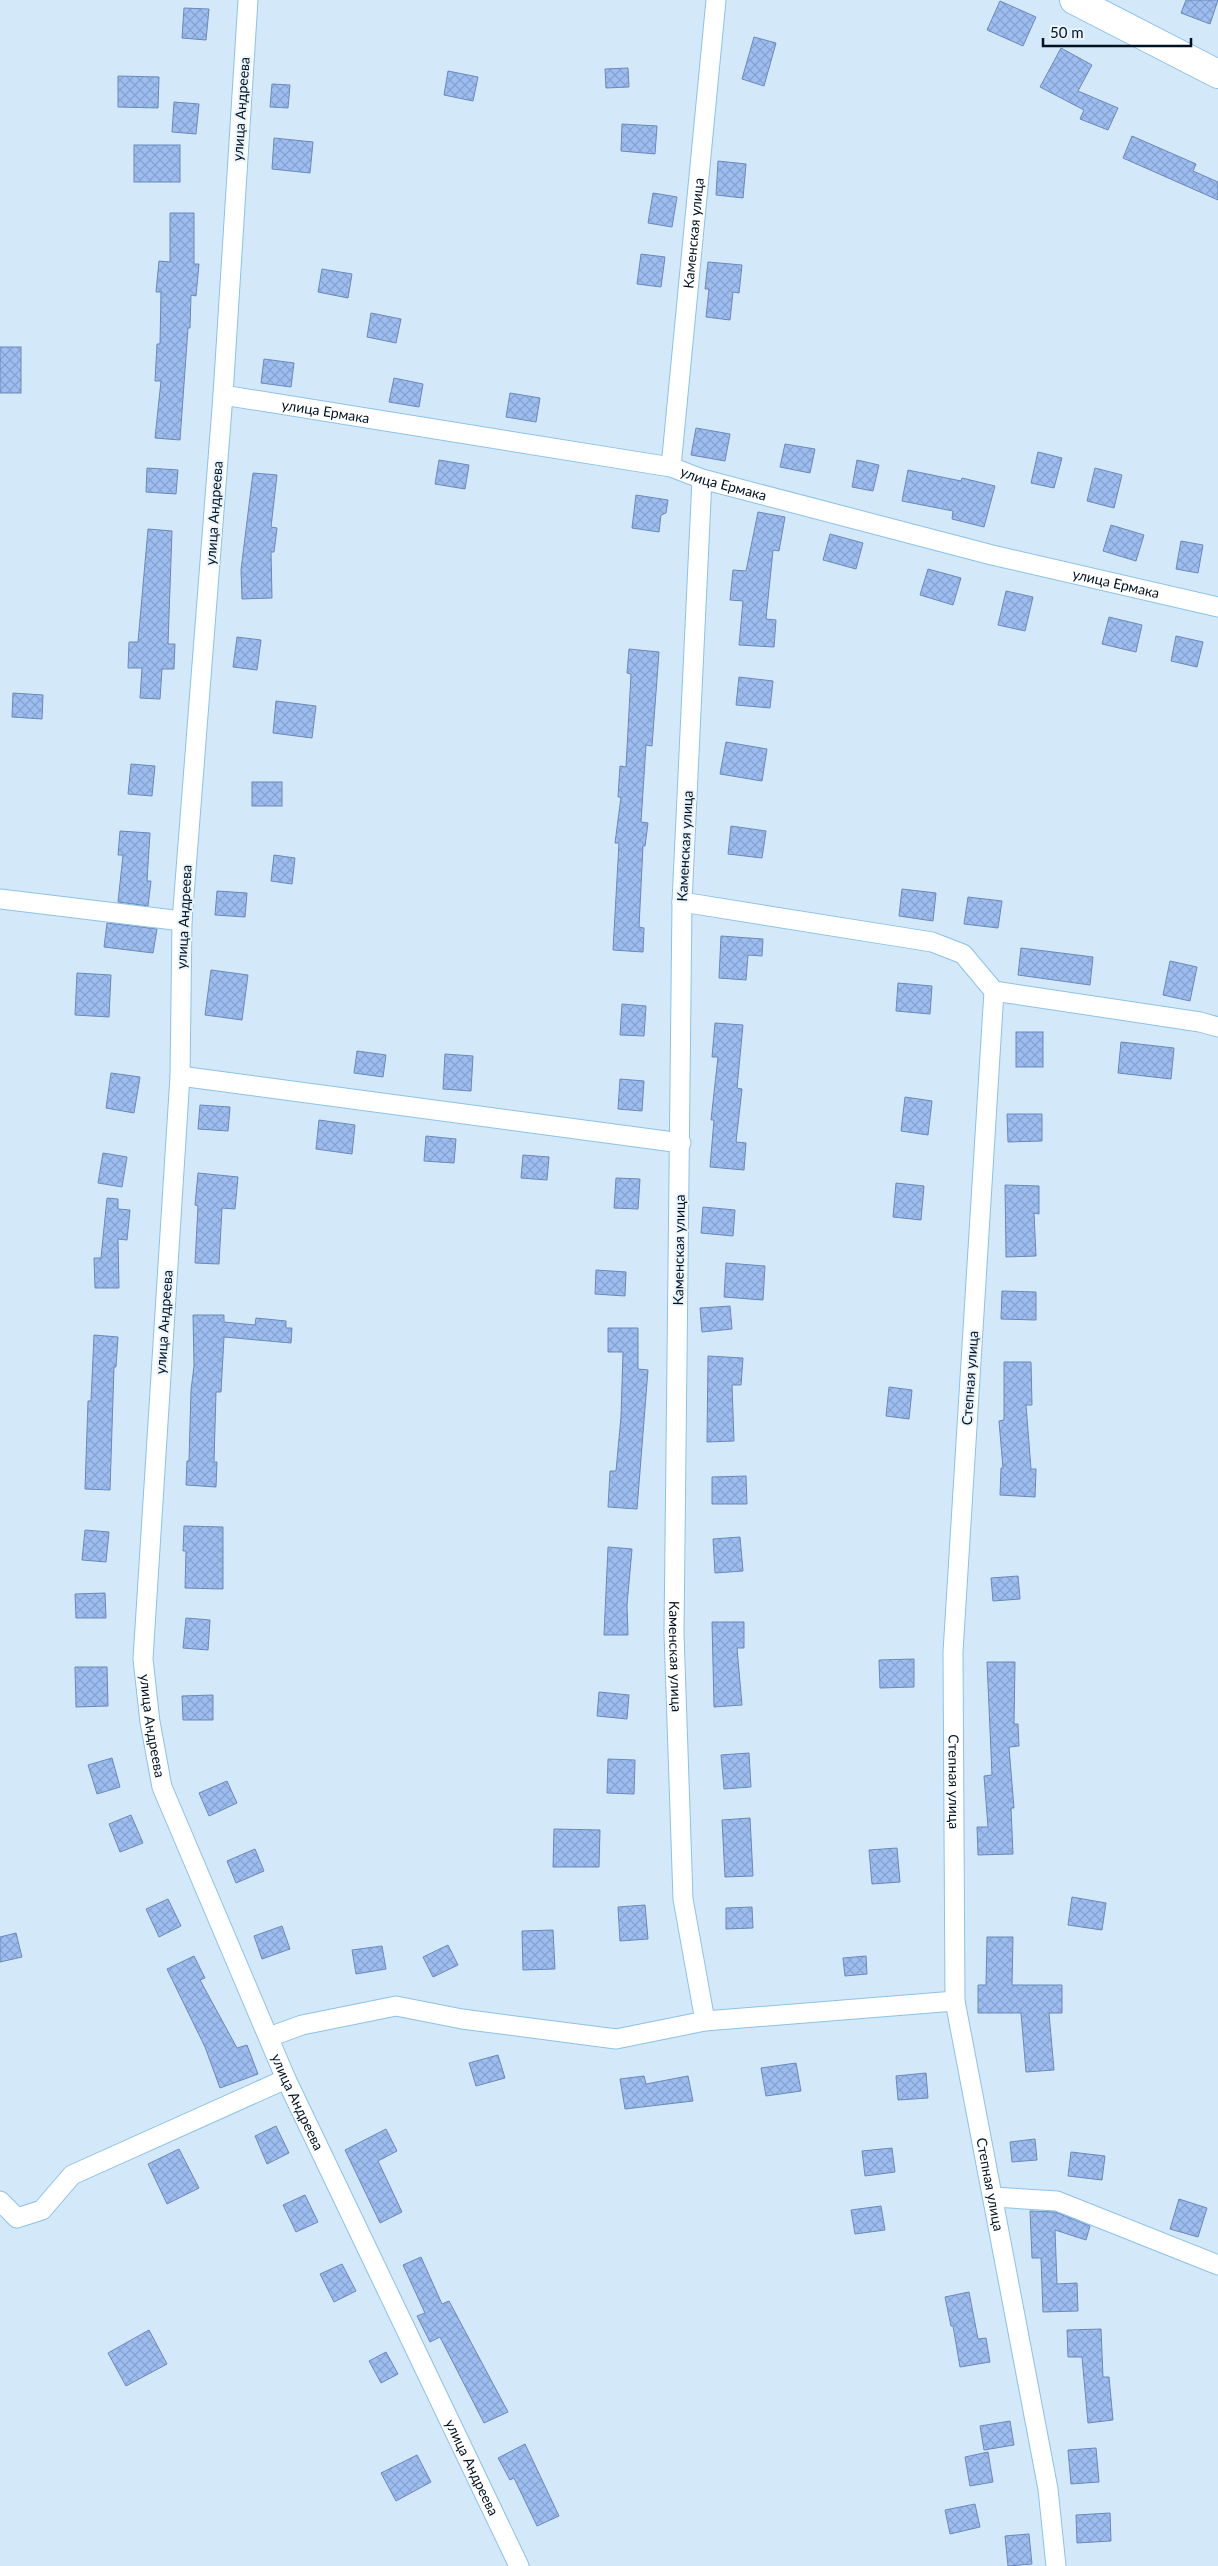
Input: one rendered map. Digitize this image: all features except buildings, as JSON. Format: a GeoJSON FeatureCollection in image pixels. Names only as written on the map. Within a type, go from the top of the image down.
{"type":"FeatureCollection","features":[{"type":"Feature","properties":{"kind":"main road"},"geometry":{"type":"LineString","coordinates":[[1074,0],[1218,74]]}},
{"type":"Feature","properties":{"kind":"street","name":"улица Андреева"},"geometry":{"type":"LineString","coordinates":[[248,0],[223,395],[182,921],[180,1076],[143,1659],[150,1722],[162,1787],[286,2079],[519,2566]]}},
{"type":"Feature","properties":{"kind":"street","name":"Каменская улица"},"geometry":{"type":"LineString","coordinates":[[671,467],[716,0]]}},
{"type":"Feature","properties":{"kind":"street","name":"улица Ермака"},"geometry":{"type":"LineString","coordinates":[[223,395],[671,467],[702,479],[992,555],[1218,607]]}},
{"type":"Feature","properties":{"kind":"street","name":"Каменская улица"},"geometry":{"type":"LineString","coordinates":[[702,479],[682,902],[674,1633],[683,1900],[705,2021]]}},
{"type":"Feature","properties":{"kind":"street"},"geometry":{"type":"LineString","coordinates":[[0,899],[182,921]]}},
{"type":"Feature","properties":{"kind":"street"},"geometry":{"type":"LineString","coordinates":[[682,902],[932,942],[963,954],[994,991],[1218,1027]]}},
{"type":"Feature","properties":{"kind":"street","name":"Степная улица"},"geometry":{"type":"LineString","coordinates":[[994,991],[953,1652],[954,2001],[1048,2489],[1056,2566]]}},
{"type":"Feature","properties":{"kind":"street"},"geometry":{"type":"LineString","coordinates":[[180,1076],[680,1143]]}},
{"type":"Feature","properties":{"kind":"street"},"geometry":{"type":"LineString","coordinates":[[269,2037],[302,2025],[396,2006],[462,2019],[616,2039],[705,2021],[954,2001]]}},
{"type":"Feature","properties":{"kind":"street"},"geometry":{"type":"LineString","coordinates":[[0,2200],[17,2218],[42,2210],[72,2175],[286,2079]]}},
{"type":"Feature","properties":{"kind":"street"},"geometry":{"type":"LineString","coordinates":[[993,2197],[1058,2201],[1218,2265]]}}]}
